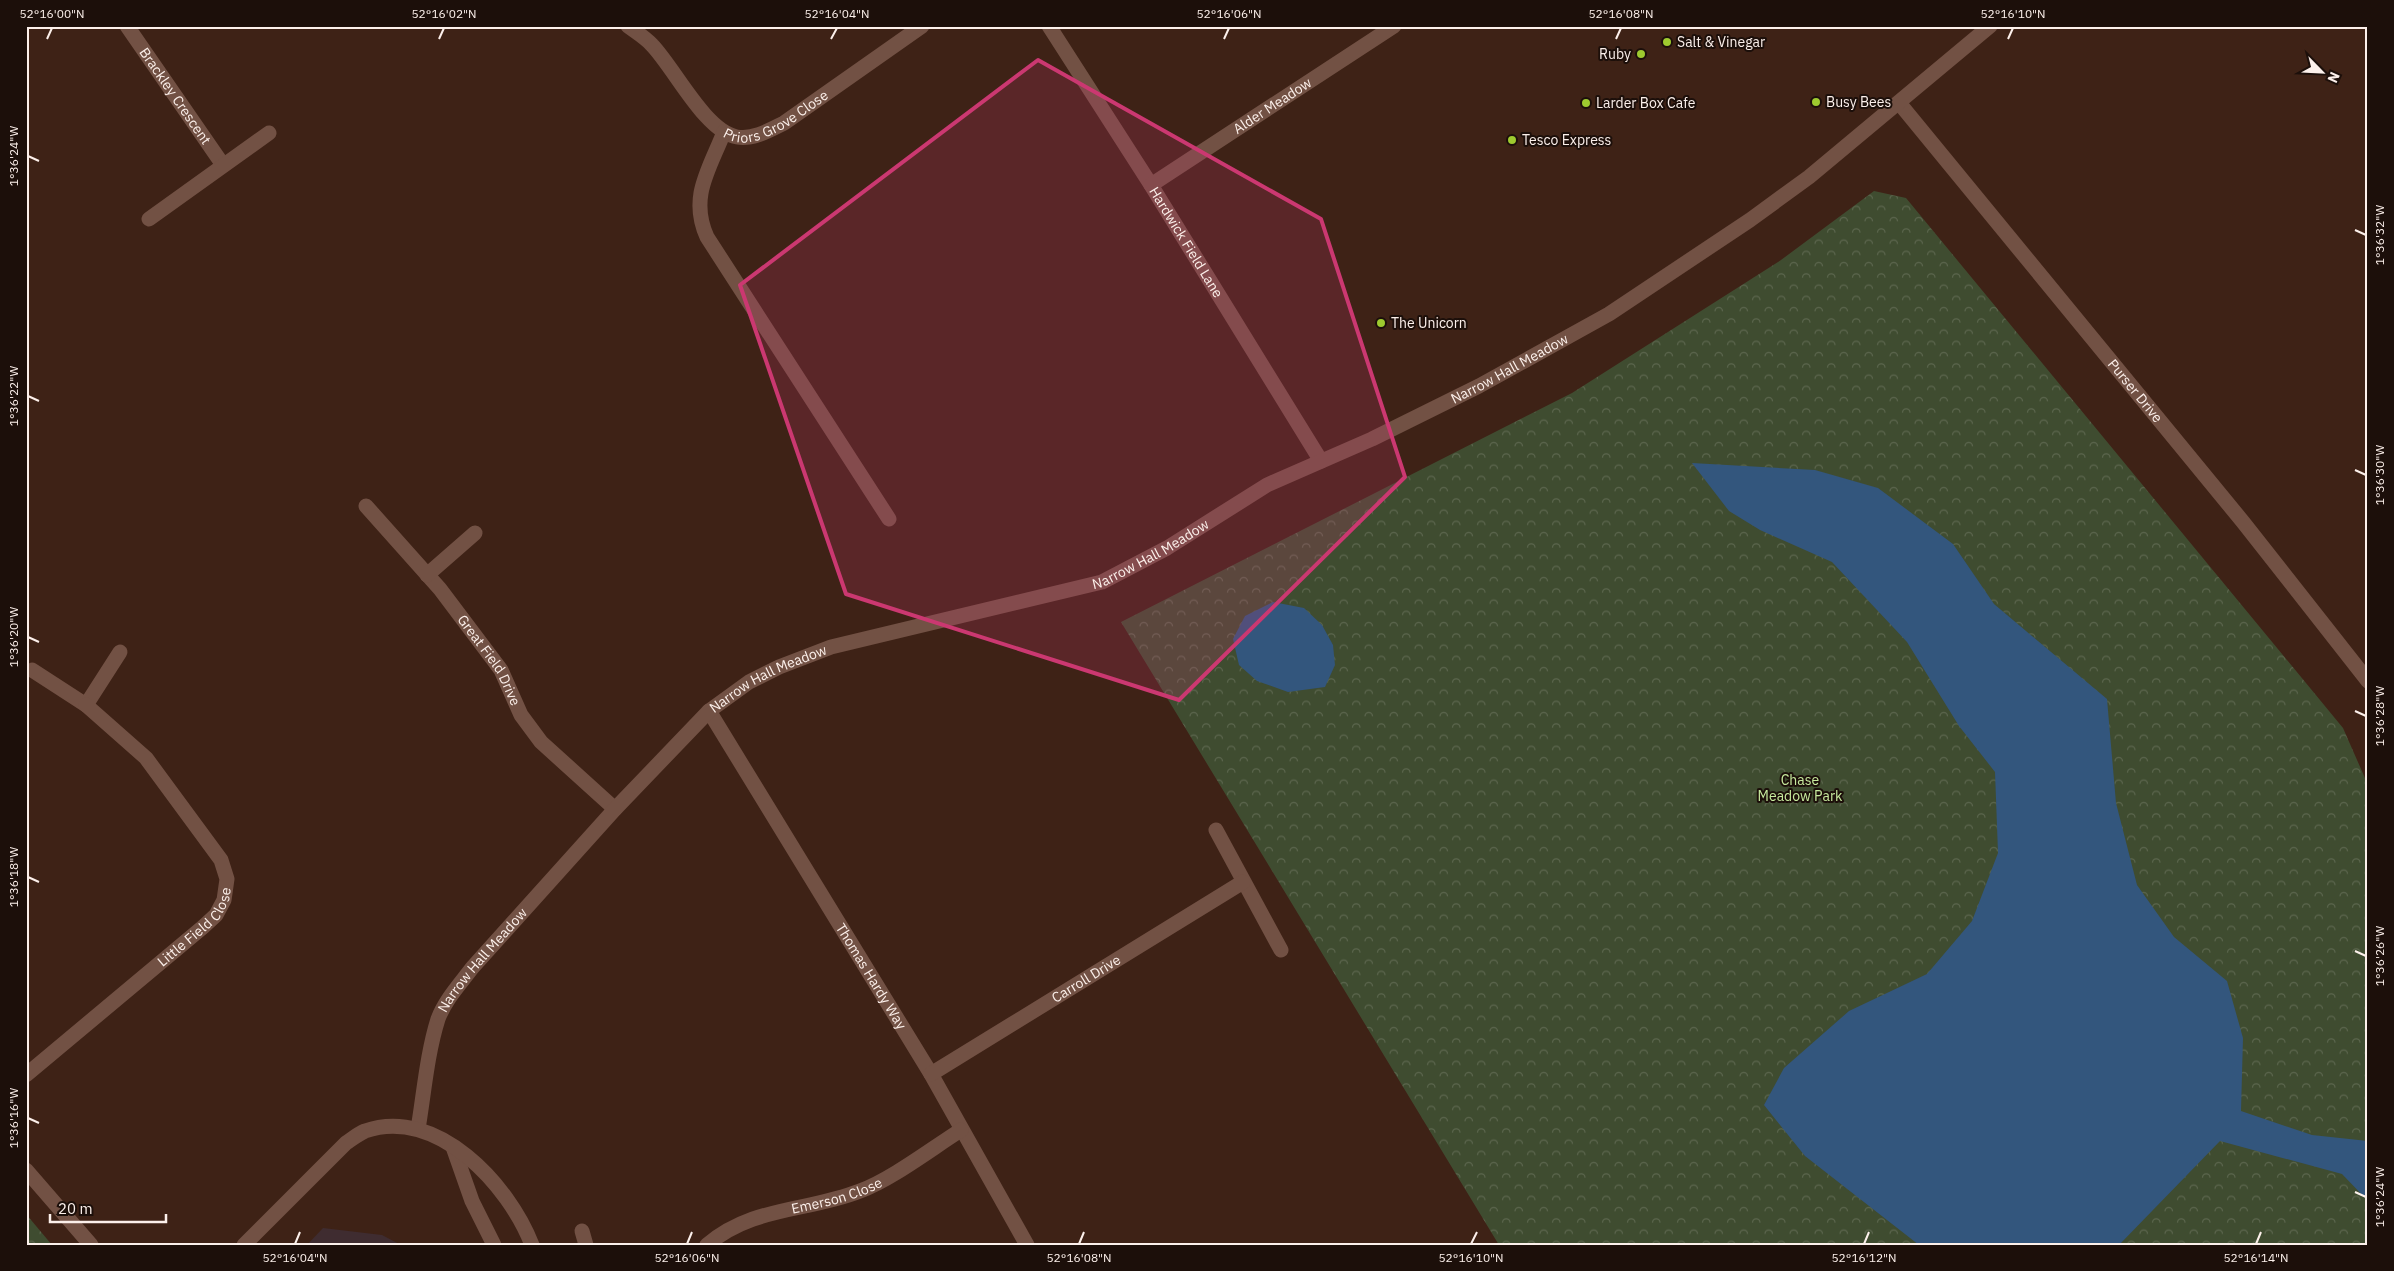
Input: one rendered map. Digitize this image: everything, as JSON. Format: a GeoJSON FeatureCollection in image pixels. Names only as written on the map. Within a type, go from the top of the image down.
{"type":"FeatureCollection","features":[{"type":"Feature","properties":{"kind":"street","name":"Brackley Crescent"},"geometry":{"type":"LineString","coordinates":[[128,26],[224,165]]}},
{"type":"Feature","properties":{"kind":"street","name":"Priors Grove Close"},"geometry":{"type":"LineString","coordinates":[[628,26],[652,44],[710,122],[724,132],[737,137],[747,137],[765,132],[784,123],[922,26]]}},
{"type":"Feature","properties":{"kind":"street","name":"Hardwick Field Lane"},"geometry":{"type":"LineString","coordinates":[[1049,26],[1151,185],[1321,461]]}},
{"type":"Feature","properties":{"kind":"street","name":"Narrow Hall Meadow"},"geometry":{"type":"LineString","coordinates":[[418,1129],[431,1050],[439,1018],[452,994],[478,960],[614,809],[710,711],[749,682],[779,667],[831,648],[1102,582],[1167,548],[1260,489],[1435,409],[1609,314],[1750,220],[1809,177],[1900,104],[1990,26]]}},
{"type":"Feature","properties":{"kind":"street","name":"Alder Meadow"},"geometry":{"type":"LineString","coordinates":[[1151,185],[1385,29]]}},
{"type":"Feature","properties":{"kind":"street","name":"Purser Drive"},"geometry":{"type":"LineString","coordinates":[[1900,104],[2243,522],[2368,680]]}},
{"type":"Feature","properties":{"kind":"street"},"geometry":{"type":"LineString","coordinates":[[724,132],[702,187],[698,204],[700,221],[706,237],[890,519]]}},
{"type":"Feature","properties":{"kind":"street"},"geometry":{"type":"LineString","coordinates":[[149,219],[269,133]]}},
{"type":"Feature","properties":{"kind":"street","name":"Great Field Drive"},"geometry":{"type":"LineString","coordinates":[[366,506],[427,575],[501,670],[521,715],[536,735],[614,809]]}},
{"type":"Feature","properties":{"kind":"street"},"geometry":{"type":"LineString","coordinates":[[427,575],[475,533]]}},
{"type":"Feature","properties":{"kind":"street"},"geometry":{"type":"LineString","coordinates":[[86,705],[120,652]]}},
{"type":"Feature","properties":{"kind":"street","name":"Little Field Close"},"geometry":{"type":"LineString","coordinates":[[26,1075],[204,927],[216,915],[224,900],[227,879],[221,860],[178,798],[146,758],[86,705],[32,670]]}},
{"type":"Feature","properties":{"kind":"street","name":"Thomas Hardy Way"},"geometry":{"type":"LineString","coordinates":[[710,711],[931,1074],[1027,1245]]}},
{"type":"Feature","properties":{"kind":"street"},"geometry":{"type":"LineString","coordinates":[[1216,830],[1282,950]]}},
{"type":"Feature","properties":{"kind":"street","name":"Carroll Drive"},"geometry":{"type":"LineString","coordinates":[[931,1074],[1243,882]]}},
{"type":"Feature","properties":{"kind":"street"},"geometry":{"type":"LineString","coordinates":[[244,1245],[346,1143],[365,1132],[388,1128],[418,1129],[436,1135],[454,1147],[498,1184],[525,1226],[532,1245]]}},
{"type":"Feature","properties":{"kind":"street","name":"Emerson Close"},"geometry":{"type":"LineString","coordinates":[[707,1245],[720,1234],[748,1219],[861,1191],[961,1130]]}},
{"type":"Feature","properties":{"kind":"street"},"geometry":{"type":"LineString","coordinates":[[454,1147],[472,1201],[494,1245]]}},
{"type":"Feature","properties":{"kind":"street"},"geometry":{"type":"LineString","coordinates":[[26,1170],[91,1245]]}},
{"type":"Feature","properties":{"kind":"highlighted area"},"geometry":{"type":"Polygon","coordinates":[[[1038,60],[1321,219],[1405,477],[1179,700],[846,594],[740,285],[1038,60]]]}},
{"type":"Feature","properties":{"kind":"shaded area"},"geometry":{"type":"Polygon","coordinates":[[[323,1228],[382,1235],[401,1245],[307,1245],[323,1228]]]}},
{"type":"Feature","properties":{"kind":"green space","name":"Chase Meadow Park"},"geometry":{"type":"Polygon","coordinates":[[[1874,191],[1906,198],[2343,728],[2368,785],[2368,1245],[1499,1245],[1121,622],[1572,393],[1781,260],[1874,191]]]}},
{"type":"Feature","properties":{"kind":"green space"},"geometry":{"type":"Polygon","coordinates":[[[26,1214],[52,1245],[26,1245],[26,1214]]]}},
{"type":"Feature","properties":{"kind":"water"},"geometry":{"type":"Polygon","coordinates":[[[1692,463],[1815,470],[1878,488],[1953,544],[1994,604],[2107,699],[2116,803],[2137,885],[2174,937],[2227,981],[2243,1038],[2241,1111],[2312,1135],[2368,1141],[2368,1201],[2342,1174],[2220,1141],[2119,1245],[1919,1245],[1805,1156],[1764,1105],[1784,1068],[1849,1011],[1927,974],[1972,921],[1998,853],[1995,772],[1959,726],[1907,642],[1832,562],[1760,530],[1729,511],[1692,463]]]}},
{"type":"Feature","properties":{"kind":"water"},"geometry":{"type":"Polygon","coordinates":[[[1273,602],[1304,608],[1322,625],[1333,645],[1335,665],[1325,687],[1288,692],[1257,681],[1239,665],[1233,639],[1245,616],[1273,602]]]}},
{"type":"Feature","properties":{"kind":"place","name":"Salt & Vinegar"},"geometry":{"type":"Point","coordinates":[1667,42]}},
{"type":"Feature","properties":{"kind":"place","name":"Ruby"},"geometry":{"type":"Point","coordinates":[1641,54]}},
{"type":"Feature","properties":{"kind":"place","name":"Busy Bees"},"geometry":{"type":"Point","coordinates":[1816,102]}},
{"type":"Feature","properties":{"kind":"place","name":"Larder Box Cafe"},"geometry":{"type":"Point","coordinates":[1586,103]}},
{"type":"Feature","properties":{"kind":"place","name":"Tesco Express"},"geometry":{"type":"Point","coordinates":[1512,140]}},
{"type":"Feature","properties":{"kind":"place","name":"The Unicorn"},"geometry":{"type":"Point","coordinates":[1381,323]}}]}
